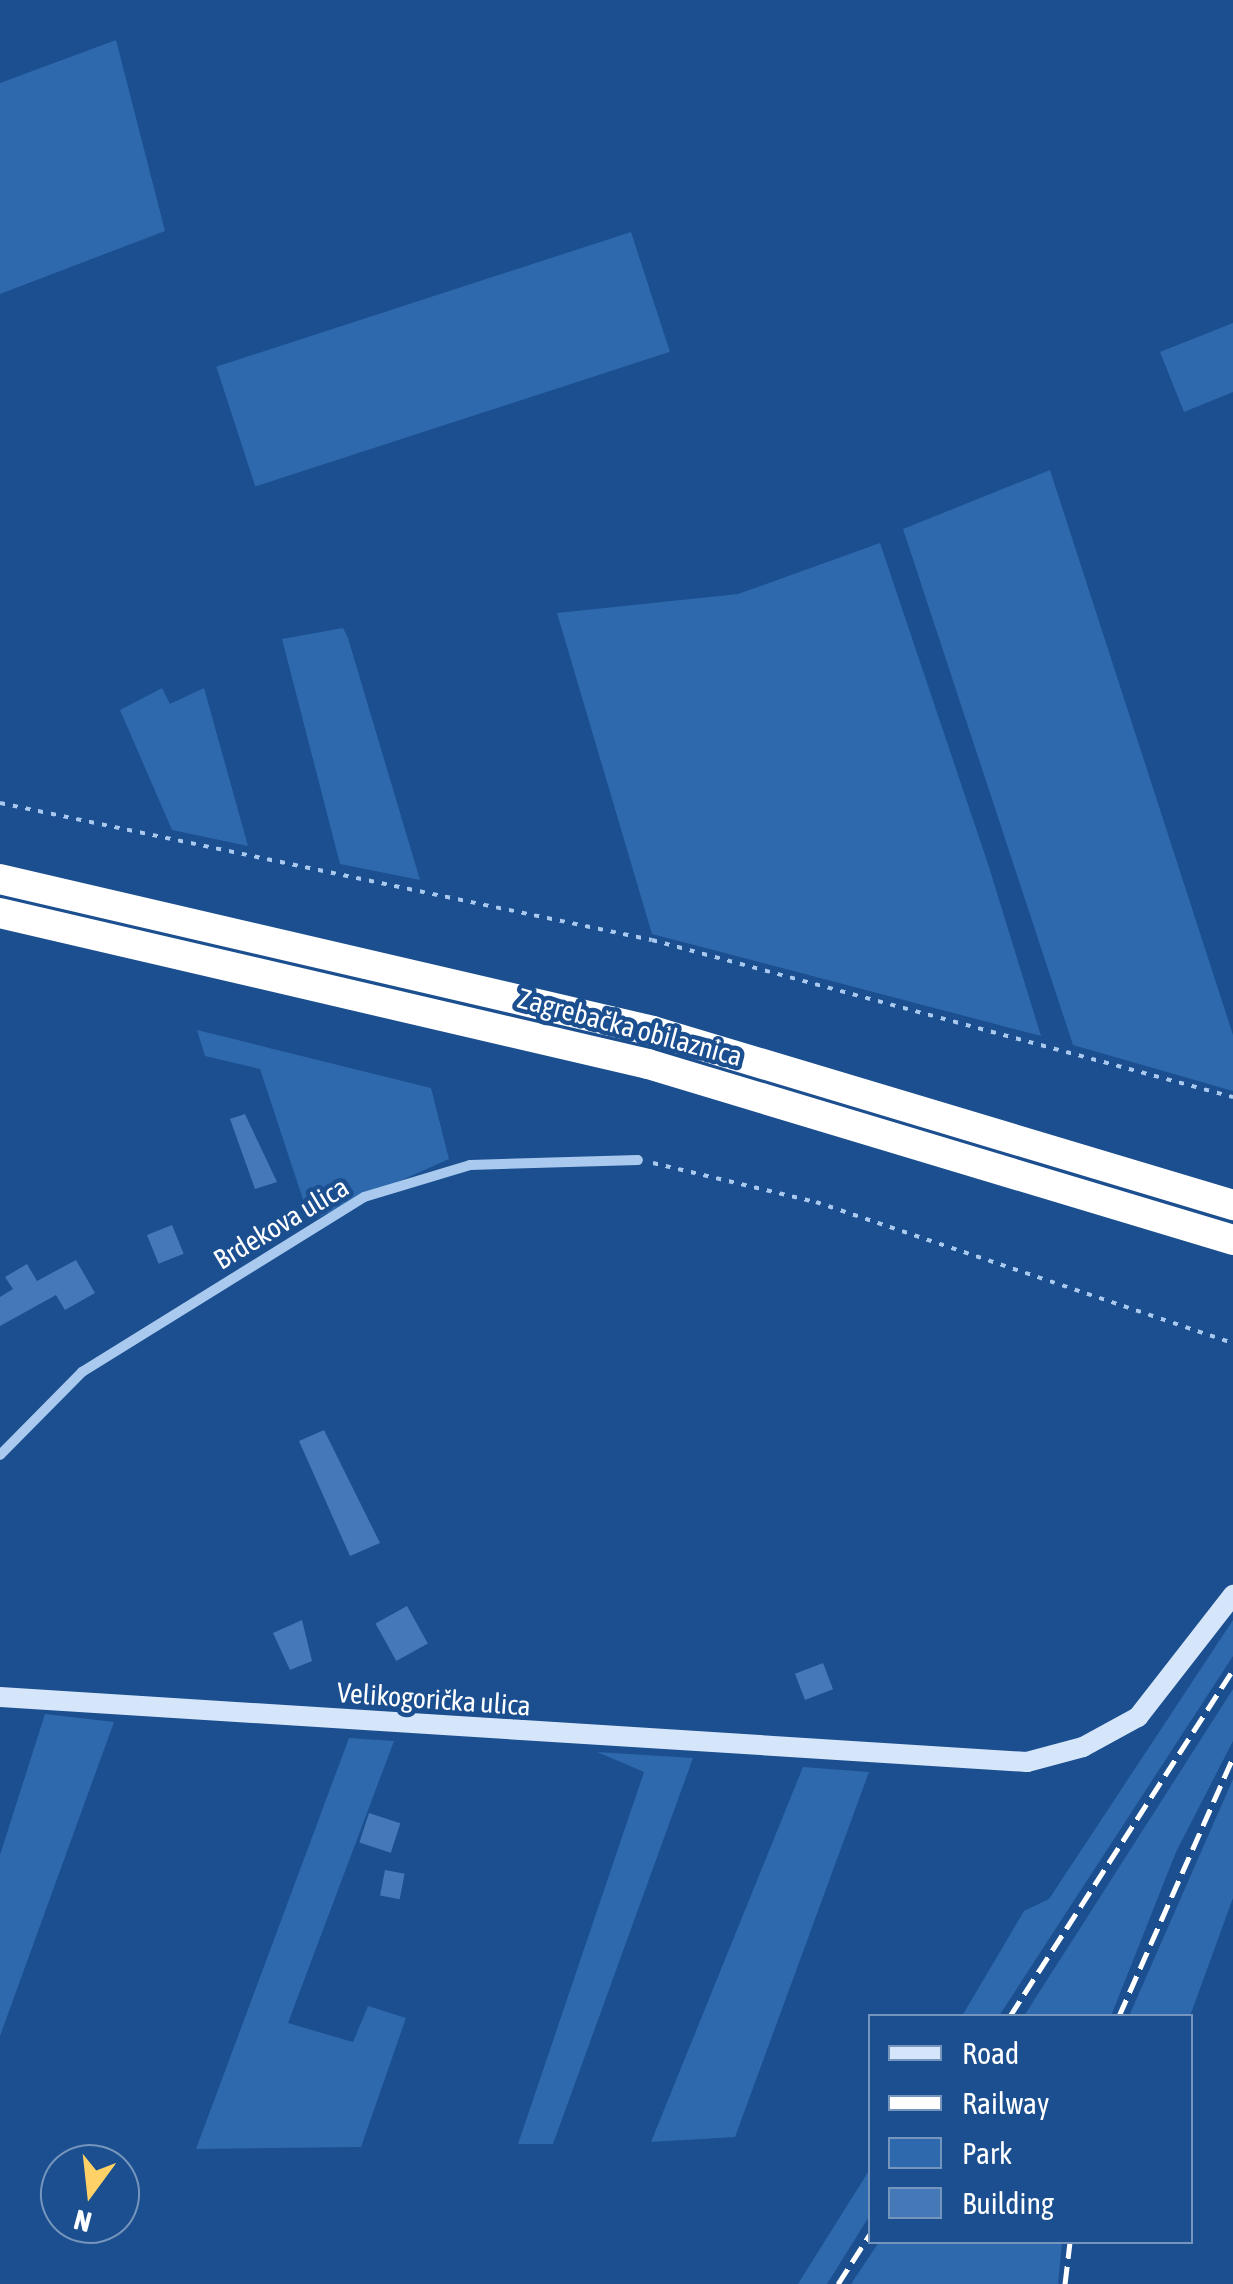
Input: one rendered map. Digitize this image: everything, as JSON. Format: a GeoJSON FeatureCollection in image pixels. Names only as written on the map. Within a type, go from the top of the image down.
{"type":"FeatureCollection","features":[{"type":"Feature","properties":{"kind":"highway","name":"Zagrebačka obilaznica"},"geometry":{"type":"LineString","coordinates":[[0,879],[653,1030],[1233,1204]]}},
{"type":"Feature","properties":{"kind":"highway","name":"Zagrebačka obilaznica"},"geometry":{"type":"LineString","coordinates":[[0,912],[648,1064],[1233,1240]]}},
{"type":"Feature","properties":{"kind":"street","name":"Brdekova ulica"},"geometry":{"type":"LineString","coordinates":[[0,1455],[82,1372],[364,1197],[470,1165],[638,1160]]}},
{"type":"Feature","properties":{"kind":"street","name":"Velikogorička ulica"},"geometry":{"type":"LineString","coordinates":[[0,1697],[864,1755],[1027,1762],[1083,1747],[1159,1697],[1233,1595]]}},
{"type":"Feature","properties":{"kind":"path"},"geometry":{"type":"LineString","coordinates":[[0,803],[618,932],[1233,1098]]}},
{"type":"Feature","properties":{"kind":"path"},"geometry":{"type":"LineString","coordinates":[[638,1160],[816,1202],[1233,1343]]}},
{"type":"Feature","properties":{"kind":"green space"},"geometry":{"type":"Polygon","coordinates":[[[116,40],[165,231],[0,294],[0,83],[116,40]]]}},
{"type":"Feature","properties":{"kind":"green space"},"geometry":{"type":"Polygon","coordinates":[[[631,232],[670,352],[255,487],[216,367],[631,232]]]}},
{"type":"Feature","properties":{"kind":"green space"},"geometry":{"type":"Polygon","coordinates":[[[1233,323],[1233,392],[1184,412],[1160,352],[1233,323]]]}},
{"type":"Feature","properties":{"kind":"green space"},"geometry":{"type":"Polygon","coordinates":[[[1050,470],[1233,1035],[1233,1091],[1073,1045],[903,529],[1050,470]]]}},
{"type":"Feature","properties":{"kind":"green space"},"geometry":{"type":"Polygon","coordinates":[[[880,543],[989,867],[1041,1036],[652,934],[557,613],[738,594],[880,543]]]}},
{"type":"Feature","properties":{"kind":"green space"},"geometry":{"type":"Polygon","coordinates":[[[343,628],[420,880],[340,864],[282,639],[343,628]]]}},
{"type":"Feature","properties":{"kind":"green space"},"geometry":{"type":"Polygon","coordinates":[[[162,688],[170,704],[204,688],[248,846],[172,830],[120,710],[162,688]]]}},
{"type":"Feature","properties":{"kind":"green space"},"geometry":{"type":"Polygon","coordinates":[[[197,1030],[431,1088],[449,1159],[310,1221],[260,1069],[205,1056],[197,1030]]]}},
{"type":"Feature","properties":{"kind":"green space"},"geometry":{"type":"Polygon","coordinates":[[[1233,1620],[1233,1656],[1000,2014],[963,2014],[1024,1911],[1049,1899],[1233,1620]]]}},
{"type":"Feature","properties":{"kind":"green space"},"geometry":{"type":"Polygon","coordinates":[[[1233,1689],[1233,1741],[1176,1852],[1112,2014],[1025,2014],[1233,1689]]]}},
{"type":"Feature","properties":{"kind":"green space"},"geometry":{"type":"Polygon","coordinates":[[[45,1714],[114,1722],[0,2036],[0,1855],[45,1714]]]}},
{"type":"Feature","properties":{"kind":"green space"},"geometry":{"type":"Polygon","coordinates":[[[349,1738],[394,1741],[288,2023],[353,2042],[368,2006],[406,2018],[361,2147],[196,2149],[349,1738]]]}},
{"type":"Feature","properties":{"kind":"green space"},"geometry":{"type":"Polygon","coordinates":[[[597,1752],[693,1758],[553,2144],[518,2144],[644,1772],[597,1752]]]}},
{"type":"Feature","properties":{"kind":"green space"},"geometry":{"type":"Polygon","coordinates":[[[803,1767],[869,1772],[735,2137],[651,2142],[803,1767]]]}},
{"type":"Feature","properties":{"kind":"green space"},"geometry":{"type":"Polygon","coordinates":[[[1233,1779],[1233,1898],[1191,2014],[1130,2014],[1233,1779]]]}},
{"type":"Feature","properties":{"kind":"green space"},"geometry":{"type":"Polygon","coordinates":[[[868,2172],[868,2218],[827,2284],[798,2284],[868,2172]]]}},
{"type":"Feature","properties":{"kind":"green space"},"geometry":{"type":"Polygon","coordinates":[[[878,2244],[1062,2244],[1058,2284],[851,2284],[878,2244]]]}},
{"type":"Feature","properties":{"kind":"building"},"geometry":{"type":"Polygon","coordinates":[[[245,1114],[277,1182],[255,1189],[230,1119],[245,1114]]]}},
{"type":"Feature","properties":{"kind":"building"},"geometry":{"type":"Polygon","coordinates":[[[172,1225],[184,1254],[159,1264],[147,1235],[172,1225]]]}},
{"type":"Feature","properties":{"kind":"building"},"geometry":{"type":"Polygon","coordinates":[[[76,1260],[95,1293],[65,1310],[56,1295],[0,1326],[0,1297],[13,1289],[5,1277],[27,1264],[37,1281],[76,1260]]]}},
{"type":"Feature","properties":{"kind":"building"},"geometry":{"type":"Polygon","coordinates":[[[324,1430],[380,1543],[350,1556],[299,1441],[324,1430]]]}},
{"type":"Feature","properties":{"kind":"building"},"geometry":{"type":"Polygon","coordinates":[[[407,1606],[428,1644],[396,1661],[376,1623],[407,1606]]]}},
{"type":"Feature","properties":{"kind":"building"},"geometry":{"type":"Polygon","coordinates":[[[302,1620],[312,1661],[290,1670],[273,1633],[302,1620]]]}},
{"type":"Feature","properties":{"kind":"building"},"geometry":{"type":"Polygon","coordinates":[[[823,1663],[833,1689],[805,1700],[795,1674],[823,1663]]]}},
{"type":"Feature","properties":{"kind":"building"},"geometry":{"type":"Polygon","coordinates":[[[369,1813],[400,1823],[391,1853],[359,1842],[369,1813]]]}},
{"type":"Feature","properties":{"kind":"building"},"geometry":{"type":"Polygon","coordinates":[[[385,1870],[405,1874],[400,1899],[380,1896],[385,1870]]]}},
{"type":"Feature","properties":{"kind":"railway"},"geometry":{"type":"LineString","coordinates":[[1011,2014],[1233,1670]]}},
{"type":"Feature","properties":{"kind":"railway"},"geometry":{"type":"LineString","coordinates":[[1120,2014],[1233,1757]]}},
{"type":"Feature","properties":{"kind":"railway"},"geometry":{"type":"LineString","coordinates":[[838,2284],[868,2237]]}},
{"type":"Feature","properties":{"kind":"railway"},"geometry":{"type":"LineString","coordinates":[[1065,2284],[1070,2244]]}}]}
